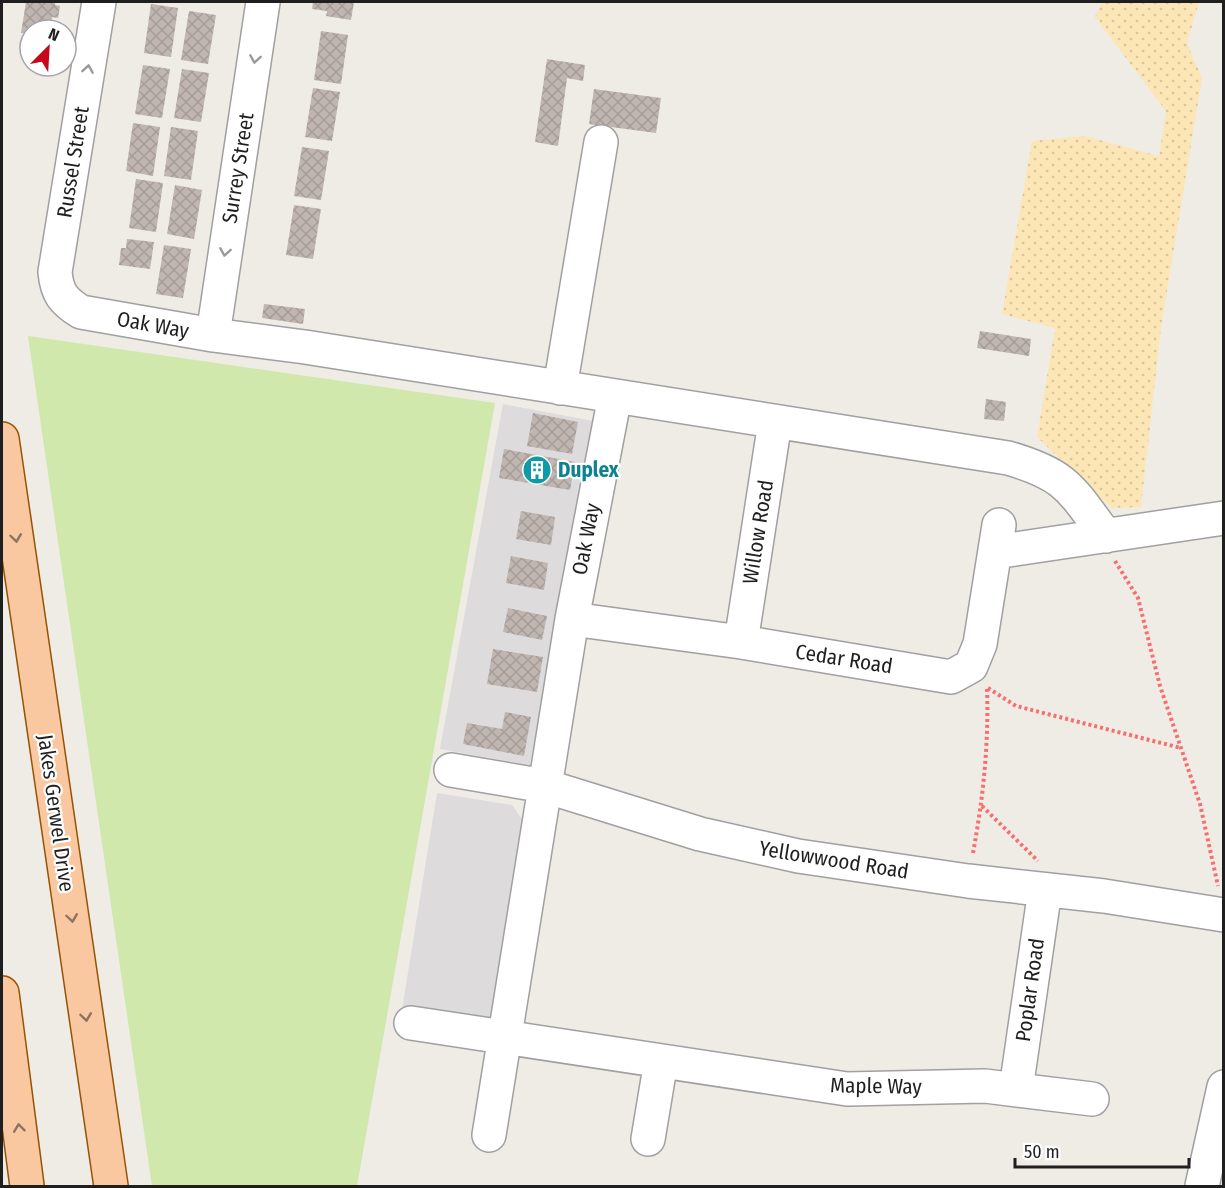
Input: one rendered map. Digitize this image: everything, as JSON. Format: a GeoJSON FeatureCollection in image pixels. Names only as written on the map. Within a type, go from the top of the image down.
{"type":"FeatureCollection","features":[{"type":"Feature","properties":{"kind":"main road","name":"Jakes Gerwel Drive"},"geometry":{"type":"LineString","coordinates":[[2,439],[111,1186]]}},
{"type":"Feature","properties":{"kind":"main road"},"geometry":{"type":"LineString","coordinates":[[2,993],[27,1186]]}},
{"type":"Feature","properties":{"kind":"street","name":"Russel Street"},"geometry":{"type":"LineString","coordinates":[[81,312],[66,303],[57,291],[55,272],[99,2]]}},
{"type":"Feature","properties":{"kind":"street","name":"Surrey Street"},"geometry":{"type":"LineString","coordinates":[[213,335],[263,2]]}},
{"type":"Feature","properties":{"kind":"street"},"geometry":{"type":"LineString","coordinates":[[560,388],[601,142]]}},
{"type":"Feature","properties":{"kind":"street","name":"Oak Way"},"geometry":{"type":"LineString","coordinates":[[81,312],[213,335],[615,396],[572,619],[489,1135]]}},
{"type":"Feature","properties":{"kind":"street"},"geometry":{"type":"LineString","coordinates":[[615,396],[1008,458],[1033,465],[1053,474],[1070,488],[1106,536]]}},
{"type":"Feature","properties":{"kind":"street","name":"Willow Road"},"geometry":{"type":"LineString","coordinates":[[741,642],[775,422]]}},
{"type":"Feature","properties":{"kind":"street"},"geometry":{"type":"LineString","coordinates":[[979,676],[980,644],[997,539],[1106,536],[1224,518]]}},
{"type":"Feature","properties":{"kind":"street","name":"Cedar Road"},"geometry":{"type":"LineString","coordinates":[[572,619],[741,642],[951,676],[979,676]]}},
{"type":"Feature","properties":{"kind":"street","name":"Yellowwood Road"},"geometry":{"type":"LineString","coordinates":[[451,770],[545,786],[700,834],[798,856],[968,881],[1104,896],[1220,915]]}},
{"type":"Feature","properties":{"kind":"street","name":"Poplar Road"},"geometry":{"type":"LineString","coordinates":[[1016,1089],[1045,890]]}},
{"type":"Feature","properties":{"kind":"street","name":"Maple Way"},"geometry":{"type":"LineString","coordinates":[[411,1023],[847,1089],[955,1086],[1016,1089],[1092,1099]]}},
{"type":"Feature","properties":{"kind":"street"},"geometry":{"type":"LineString","coordinates":[[648,1139],[661,1062]]}},
{"type":"Feature","properties":{"kind":"street"},"geometry":{"type":"LineString","coordinates":[[1202,1186],[1224,1087]]}},
{"type":"Feature","properties":{"kind":"path"},"geometry":{"type":"LineString","coordinates":[[1106,536],[1106,547],[1138,598],[1160,686],[1200,804],[1218,880],[1220,915]]}},
{"type":"Feature","properties":{"kind":"path"},"geometry":{"type":"LineString","coordinates":[[979,676],[1016,706],[1181,748]]}},
{"type":"Feature","properties":{"kind":"path"},"geometry":{"type":"LineString","coordinates":[[968,881],[981,805],[988,719],[979,676]]}},
{"type":"Feature","properties":{"kind":"path"},"geometry":{"type":"LineString","coordinates":[[981,805],[1031,852],[1041,866],[1045,890]]}},
{"type":"Feature","properties":{"kind":"shaded area"},"geometry":{"type":"Polygon","coordinates":[[[503,404],[593,421],[530,765],[440,749],[503,404]]]}},
{"type":"Feature","properties":{"kind":"shaded area"},"geometry":{"type":"Polygon","coordinates":[[[437,793],[512,805],[528,828],[497,1021],[401,1016],[437,793]]]}},
{"type":"Feature","properties":{"kind":"green space"},"geometry":{"type":"Polygon","coordinates":[[[28,336],[495,403],[357,1186],[152,1186],[28,336]]]}},
{"type":"Feature","properties":{"kind":"sand"},"geometry":{"type":"Polygon","coordinates":[[[1102,2],[1199,2],[1187,43],[1202,78],[1161,327],[1141,507],[1112,508],[1037,437],[1055,328],[1002,314],[1032,141],[1084,136],[1159,156],[1166,111],[1095,17],[1102,2]]]}},
{"type":"Feature","properties":{"kind":"building"},"geometry":{"type":"Polygon","coordinates":[[[26,2],[55,2],[55,5],[60,6],[58,18],[23,18],[26,2]]]}},
{"type":"Feature","properties":{"kind":"building"},"geometry":{"type":"Polygon","coordinates":[[[313,2],[354,2],[351,20],[326,16],[327,11],[312,9],[313,2]]]}},
{"type":"Feature","properties":{"kind":"building"},"geometry":{"type":"Polygon","coordinates":[[[151,4],[178,8],[171,57],[144,53],[151,4]]]}},
{"type":"Feature","properties":{"kind":"building"},"geometry":{"type":"Polygon","coordinates":[[[189,11],[216,15],[208,64],[181,60],[189,11]]]}},
{"type":"Feature","properties":{"kind":"building"},"geometry":{"type":"Polygon","coordinates":[[[321,31],[348,35],[341,84],[314,80],[321,31]]]}},
{"type":"Feature","properties":{"kind":"building"},"geometry":{"type":"Polygon","coordinates":[[[547,59],[585,65],[583,81],[567,78],[558,146],[535,142],[547,59]]]}},
{"type":"Feature","properties":{"kind":"building"},"geometry":{"type":"Polygon","coordinates":[[[143,65],[170,69],[162,118],[135,114],[143,65]]]}},
{"type":"Feature","properties":{"kind":"building"},"geometry":{"type":"Polygon","coordinates":[[[182,69],[209,73],[201,122],[174,118],[182,69]]]}},
{"type":"Feature","properties":{"kind":"building"},"geometry":{"type":"Polygon","coordinates":[[[313,88],[340,92],[332,141],[305,137],[313,88]]]}},
{"type":"Feature","properties":{"kind":"building"},"geometry":{"type":"Polygon","coordinates":[[[594,89],[661,98],[656,133],[589,124],[594,89]]]}},
{"type":"Feature","properties":{"kind":"building"},"geometry":{"type":"Polygon","coordinates":[[[133,123],[160,127],[153,176],[126,171],[133,123]]]}},
{"type":"Feature","properties":{"kind":"building"},"geometry":{"type":"Polygon","coordinates":[[[171,127],[198,131],[191,180],[164,176],[171,127]]]}},
{"type":"Feature","properties":{"kind":"building"},"geometry":{"type":"Polygon","coordinates":[[[302,147],[329,151],[321,200],[294,196],[302,147]]]}},
{"type":"Feature","properties":{"kind":"building"},"geometry":{"type":"Polygon","coordinates":[[[136,179],[163,183],[156,232],[129,228],[136,179]]]}},
{"type":"Feature","properties":{"kind":"building"},"geometry":{"type":"Polygon","coordinates":[[[175,185],[202,190],[194,239],[167,234],[175,185]]]}},
{"type":"Feature","properties":{"kind":"building"},"geometry":{"type":"Polygon","coordinates":[[[294,205],[321,209],[313,259],[286,255],[294,205]]]}},
{"type":"Feature","properties":{"kind":"building"},"geometry":{"type":"Polygon","coordinates":[[[127,239],[154,242],[150,269],[119,265],[121,248],[126,248],[127,239]]]}},
{"type":"Feature","properties":{"kind":"building"},"geometry":{"type":"Polygon","coordinates":[[[164,245],[191,249],[183,298],[156,294],[164,245]]]}},
{"type":"Feature","properties":{"kind":"building"},"geometry":{"type":"Polygon","coordinates":[[[264,304],[305,309],[303,324],[262,318],[264,304]]]}},
{"type":"Feature","properties":{"kind":"building"},"geometry":{"type":"Polygon","coordinates":[[[980,331],[1031,339],[1029,356],[977,348],[980,331]]]}},
{"type":"Feature","properties":{"kind":"building"},"geometry":{"type":"Polygon","coordinates":[[[986,399],[1006,402],[1004,421],[984,419],[986,399]]]}},
{"type":"Feature","properties":{"kind":"building","name":"Duplex"},"geometry":{"type":"Polygon","coordinates":[[[533,413],[578,422],[572,454],[527,446],[533,413]]]}},
{"type":"Feature","properties":{"kind":"building","name":"Duplex"},"geometry":{"type":"Polygon","coordinates":[[[504,449],[575,462],[570,490],[499,478],[504,449]]]}},
{"type":"Feature","properties":{"kind":"building","name":"Duplex"},"geometry":{"type":"Polygon","coordinates":[[[521,511],[555,517],[551,545],[516,539],[521,511]]]}},
{"type":"Feature","properties":{"kind":"building"},"geometry":{"type":"Polygon","coordinates":[[[511,556],[548,563],[544,590],[506,583],[511,556]]]}},
{"type":"Feature","properties":{"kind":"building"},"geometry":{"type":"Polygon","coordinates":[[[508,608],[547,616],[542,640],[503,632],[508,608]]]}},
{"type":"Feature","properties":{"kind":"building"},"geometry":{"type":"Polygon","coordinates":[[[493,649],[543,657],[537,692],[487,684],[493,649]]]}},
{"type":"Feature","properties":{"kind":"building"},"geometry":{"type":"Polygon","coordinates":[[[505,712],[531,717],[524,756],[463,744],[467,723],[502,729],[505,712]]]}},
{"type":"Feature","properties":{"kind":"place","name":"Duplex"},"geometry":{"type":"Point","coordinates":[537,470]}}]}
